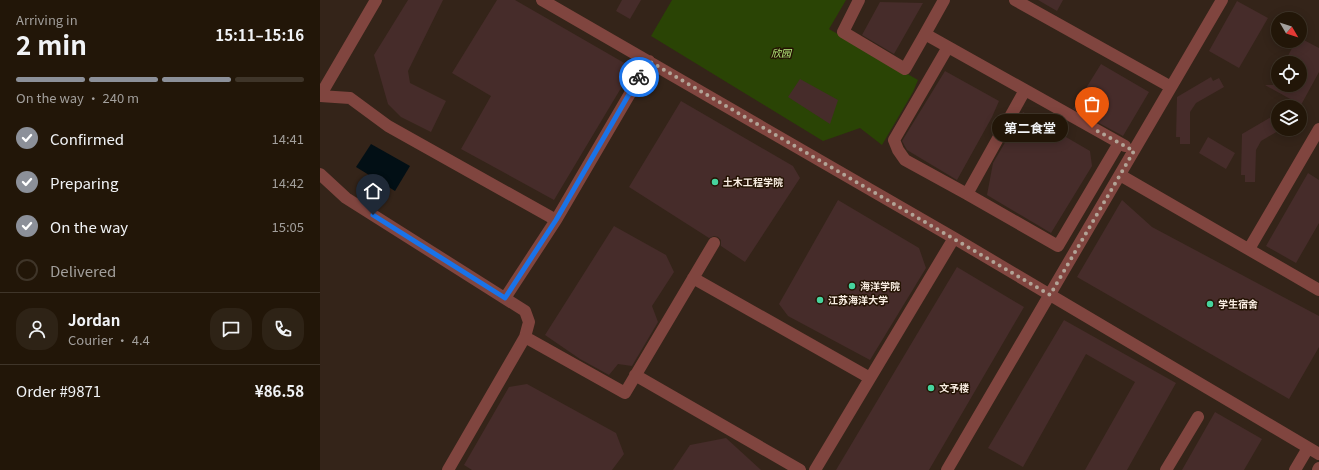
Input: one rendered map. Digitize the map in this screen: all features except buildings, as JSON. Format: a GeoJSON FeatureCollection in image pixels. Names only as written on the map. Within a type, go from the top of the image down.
{"type":"FeatureCollection","features":[{"type":"Feature","properties":{"kind":"lane"},"geometry":{"type":"LineString","coordinates":[[376,0],[320,96],[350,98],[388,126],[556,220]]}},
{"type":"Feature","properties":{"kind":"lane"},"geometry":{"type":"LineString","coordinates":[[542,0],[954,238],[1319,454]]}},
{"type":"Feature","properties":{"kind":"lane"},"geometry":{"type":"LineString","coordinates":[[859,0],[843,32],[905,69],[944,0]]}},
{"type":"Feature","properties":{"kind":"lane"},"geometry":{"type":"LineString","coordinates":[[1015,0],[1171,87]]}},
{"type":"Feature","properties":{"kind":"lane"},"geometry":{"type":"LineString","coordinates":[[947,470],[1222,0]]}},
{"type":"Feature","properties":{"kind":"lane"},"geometry":{"type":"LineString","coordinates":[[925,34],[1134,151]]}},
{"type":"Feature","properties":{"kind":"lane"},"geometry":{"type":"LineString","coordinates":[[948,47],[894,140],[898,150],[906,160],[1058,246],[1119,143]]}},
{"type":"Feature","properties":{"kind":"lane"},"geometry":{"type":"LineString","coordinates":[[505,298],[556,220],[649,61]]}},
{"type":"Feature","properties":{"kind":"lane"},"geometry":{"type":"LineString","coordinates":[[967,194],[1025,90]]}},
{"type":"Feature","properties":{"kind":"lane"},"geometry":{"type":"LineString","coordinates":[[1249,249],[1319,129]]}},
{"type":"Feature","properties":{"kind":"lane"},"geometry":{"type":"LineString","coordinates":[[320,174],[346,198],[525,311],[529,322],[525,337],[448,470]]}},
{"type":"Feature","properties":{"kind":"lane"},"geometry":{"type":"LineString","coordinates":[[1120,174],[1319,290]]}},
{"type":"Feature","properties":{"kind":"lane"},"geometry":{"type":"LineString","coordinates":[[815,470],[954,238]]}},
{"type":"Feature","properties":{"kind":"lane"},"geometry":{"type":"LineString","coordinates":[[525,337],[625,393],[714,243]]}},
{"type":"Feature","properties":{"kind":"lane"},"geometry":{"type":"LineString","coordinates":[[693,278],[870,378]]}},
{"type":"Feature","properties":{"kind":"lane"},"geometry":{"type":"LineString","coordinates":[[635,375],[800,470]]}},
{"type":"Feature","properties":{"kind":"lane"},"geometry":{"type":"LineString","coordinates":[[1166,470],[1198,417]]}},
{"type":"Feature","properties":{"kind":"lane"},"geometry":{"type":"LineString","coordinates":[[1295,470],[1308,448]]}},
{"type":"Feature","properties":{"kind":"shaded area","name":"江苏海洋大学"},"geometry":{"type":"Polygon","coordinates":[[[320,0],[1319,0],[1319,470],[320,470],[320,0]]]}},
{"type":"Feature","properties":{"kind":"shaded area"},"geometry":{"type":"Polygon","coordinates":[[[371,144],[410,166],[395,191],[356,167],[371,144]]]}},
{"type":"Feature","properties":{"kind":"green space","name":"欣园"},"geometry":{"type":"Polygon","coordinates":[[[672,0],[846,0],[829,29],[918,80],[913,92],[882,145],[860,128],[823,141],[651,36],[672,0]]]}},
{"type":"Feature","properties":{"kind":"way so far"},"geometry":{"type":"LineString","coordinates":[[639,77],[649,61],[1050,295],[1134,151],[1092,128]]}},
{"type":"Feature","properties":{"kind":"place","name":"第二食堂"},"geometry":{"type":"Point","coordinates":[1092,128]}},
{"type":"Feature","properties":{"kind":"place","name":"土木工程学院"},"geometry":{"type":"Point","coordinates":[715,182]}},
{"type":"Feature","properties":{"kind":"place","name":"海洋学院"},"geometry":{"type":"Point","coordinates":[852,286]}},
{"type":"Feature","properties":{"kind":"place","name":"江苏海洋大学"},"geometry":{"type":"Point","coordinates":[820,300]}},
{"type":"Feature","properties":{"kind":"place","name":"学生宿舍"},"geometry":{"type":"Point","coordinates":[1210,304]}},
{"type":"Feature","properties":{"kind":"place","name":"文予楼"},"geometry":{"type":"Point","coordinates":[931,388]}},
{"type":"Feature","properties":{"kind":"route"},"geometry":{"type":"LineString","coordinates":[[373,215],[505,298],[556,220],[639,77]]}}]}
